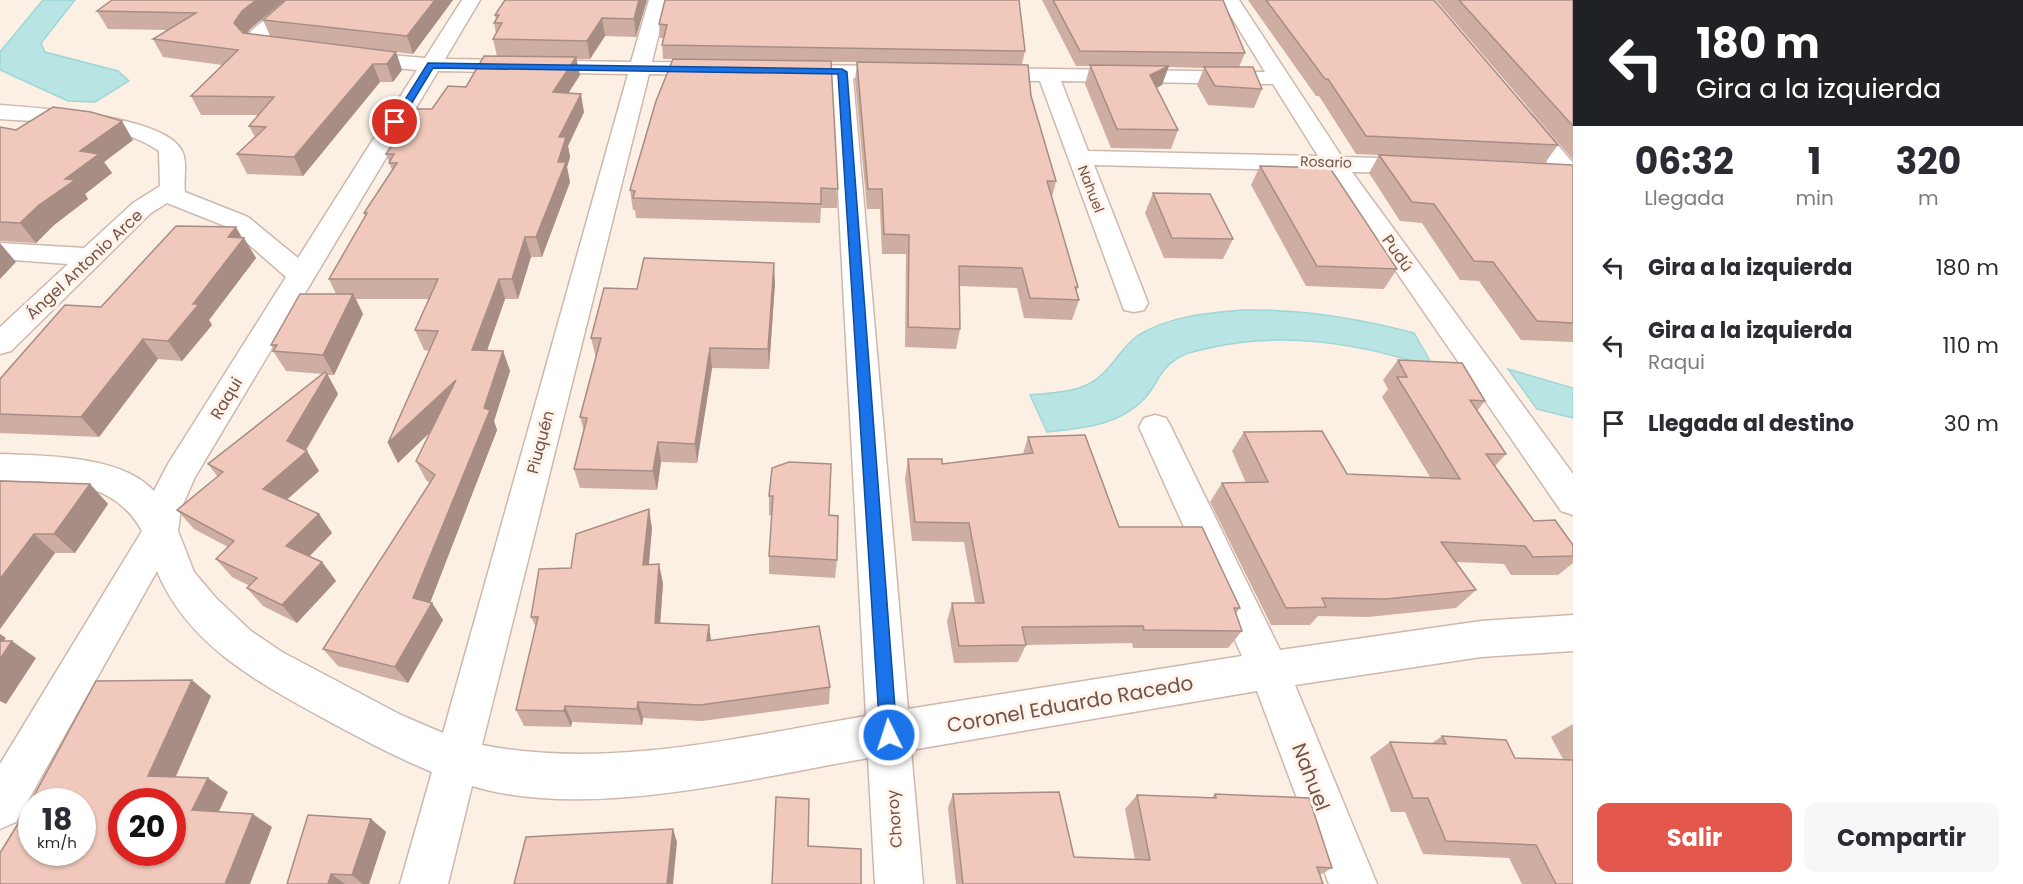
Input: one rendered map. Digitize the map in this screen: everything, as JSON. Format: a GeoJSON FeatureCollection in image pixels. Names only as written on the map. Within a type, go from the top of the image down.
{"type":"FeatureCollection","features":[{"type":"Feature","properties":{"kind":"street"},"geometry":{"type":"LineString","coordinates":[[300,0],[259,34],[255,41],[269,48],[315,53]]}},
{"type":"Feature","properties":{"kind":"street","name":"Raqui"},"geometry":{"type":"LineString","coordinates":[[0,806],[160,532],[169,492],[471,0]]}},
{"type":"Feature","properties":{"kind":"street","name":"Piuquén"},"geometry":{"type":"LineString","coordinates":[[424,884],[455,759],[658,0]]}},
{"type":"Feature","properties":{"kind":"street","name":"Pudú"},"geometry":{"type":"LineString","coordinates":[[1230,0],[1334,162],[1573,501]]}},
{"type":"Feature","properties":{"kind":"street"},"geometry":{"type":"LineString","coordinates":[[337,56],[431,65],[735,70]]}},
{"type":"Feature","properties":{"kind":"street"},"geometry":{"type":"LineString","coordinates":[[771,70],[922,73]]}},
{"type":"Feature","properties":{"kind":"street","name":"Choroy"},"geometry":{"type":"LineString","coordinates":[[842,72],[899,884]]}},
{"type":"Feature","properties":{"kind":"street"},"geometry":{"type":"LineString","coordinates":[[968,74],[1280,78]]}},
{"type":"Feature","properties":{"kind":"street","name":"Nahuel"},"geometry":{"type":"LineString","coordinates":[[1048,75],[1134,303]]}},
{"type":"Feature","properties":{"kind":"street"},"geometry":{"type":"LineString","coordinates":[[1508,100],[1572,175]]}},
{"type":"Feature","properties":{"kind":"street"},"geometry":{"type":"LineString","coordinates":[[0,112],[59,118],[134,130],[167,146],[174,158],[170,184],[173,196],[191,206],[230,218],[263,241],[301,275]]}},
{"type":"Feature","properties":{"kind":"street","name":"Rosario"},"geometry":{"type":"LineString","coordinates":[[1080,158],[1334,162],[1439,167]]}},
{"type":"Feature","properties":{"kind":"street"},"geometry":{"type":"LineString","coordinates":[[1533,171],[1572,175]]}},
{"type":"Feature","properties":{"kind":"street","name":"Ángel Antonio Arce"},"geometry":{"type":"LineString","coordinates":[[0,344],[142,208],[171,190]]}},
{"type":"Feature","properties":{"kind":"street"},"geometry":{"type":"LineString","coordinates":[[0,251],[91,257]]}},
{"type":"Feature","properties":{"kind":"street","name":"Nahuel"},"geometry":{"type":"LineString","coordinates":[[1155,426],[1269,670],[1353,884]]}},
{"type":"Feature","properties":{"kind":"street","name":"Coronel Eduardo Racedo"},"geometry":{"type":"LineString","coordinates":[[0,467],[62,471],[93,476],[118,484],[138,496],[160,532],[181,583],[210,619],[241,648],[280,674],[418,746],[500,771],[548,777],[606,778],[889,735],[1269,670],[1481,639],[1573,633]]}},
{"type":"Feature","properties":{"kind":"water"},"geometry":{"type":"Polygon","coordinates":[[[43,0],[75,0],[41,43],[45,52],[118,71],[129,81],[95,102],[68,101],[0,70],[0,52],[43,0]]]}},
{"type":"Feature","properties":{"kind":"water"},"geometry":{"type":"Polygon","coordinates":[[[1243,310],[1287,311],[1329,316],[1414,333],[1434,368],[1380,352],[1325,342],[1270,340],[1242,342],[1199,350],[1179,357],[1166,368],[1144,399],[1123,415],[1099,424],[1047,432],[1030,395],[1073,390],[1092,382],[1101,376],[1133,339],[1149,329],[1202,314],[1243,310]]]}},
{"type":"Feature","properties":{"kind":"water"},"geometry":{"type":"Polygon","coordinates":[[[1508,369],[1573,388],[1573,418],[1537,409],[1508,369]]]}},
{"type":"Feature","properties":{"kind":"building"},"geometry":{"type":"Polygon","coordinates":[[[112,0],[256,0],[242,11],[234,23],[243,33],[396,52],[387,64],[373,64],[294,157],[237,154],[266,127],[249,126],[274,97],[191,96],[238,50],[153,39],[196,13],[97,11],[112,0]]]}},
{"type":"Feature","properties":{"kind":"building"},"geometry":{"type":"Polygon","coordinates":[[[286,0],[435,0],[407,36],[263,20],[286,0]]]}},
{"type":"Feature","properties":{"kind":"building"},"geometry":{"type":"Polygon","coordinates":[[[505,0],[639,0],[634,19],[602,18],[587,41],[493,39],[502,23],[494,23],[499,15],[495,15],[505,0]]]}},
{"type":"Feature","properties":{"kind":"building"},"geometry":{"type":"Polygon","coordinates":[[[665,0],[1019,0],[1025,51],[662,45],[667,25],[659,24],[665,0]]]}},
{"type":"Feature","properties":{"kind":"building"},"geometry":{"type":"Polygon","coordinates":[[[1053,0],[1223,0],[1245,53],[1080,51],[1053,0]]]}},
{"type":"Feature","properties":{"kind":"building"},"geometry":{"type":"Polygon","coordinates":[[[1266,0],[1434,0],[1558,145],[1366,136],[1328,79],[1325,79],[1266,0]]]}},
{"type":"Feature","properties":{"kind":"building"},"geometry":{"type":"Polygon","coordinates":[[[1459,0],[1573,0],[1573,126],[1459,0]]]}},
{"type":"Feature","properties":{"kind":"building"},"geometry":{"type":"Polygon","coordinates":[[[484,56],[576,57],[553,92],[581,94],[559,137],[566,137],[558,162],[566,162],[536,237],[525,237],[512,279],[499,279],[472,350],[503,351],[484,408],[490,410],[413,598],[432,603],[395,667],[323,649],[435,475],[416,461],[456,380],[388,443],[438,331],[415,330],[438,279],[329,279],[367,213],[364,213],[397,163],[389,163],[394,154],[386,154],[416,109],[432,109],[448,86],[466,87],[484,56]]]}},
{"type":"Feature","properties":{"kind":"building"},"geometry":{"type":"Polygon","coordinates":[[[673,59],[831,61],[838,189],[821,188],[821,204],[633,198],[635,191],[630,190],[656,101],[673,59]]]}},
{"type":"Feature","properties":{"kind":"building"},"geometry":{"type":"Polygon","coordinates":[[[857,62],[1028,65],[1031,96],[1056,181],[1047,181],[1078,287],[1075,287],[1079,300],[1030,298],[1022,268],[959,266],[960,329],[908,327],[909,235],[884,234],[882,189],[868,189],[857,62]]]}},
{"type":"Feature","properties":{"kind":"building"},"geometry":{"type":"Polygon","coordinates":[[[1090,65],[1169,66],[1150,75],[1178,130],[1117,129],[1090,65]]]}},
{"type":"Feature","properties":{"kind":"building"},"geometry":{"type":"Polygon","coordinates":[[[1204,67],[1253,67],[1262,89],[1215,86],[1204,67]]]}},
{"type":"Feature","properties":{"kind":"building"},"geometry":{"type":"Polygon","coordinates":[[[53,107],[91,112],[122,121],[80,151],[99,154],[65,179],[75,180],[39,205],[20,223],[0,222],[0,127],[16,130],[53,107]]]}},
{"type":"Feature","properties":{"kind":"building"},"geometry":{"type":"Polygon","coordinates":[[[1379,155],[1573,165],[1573,323],[1537,321],[1493,262],[1474,261],[1434,204],[1412,202],[1379,155]]]}},
{"type":"Feature","properties":{"kind":"building"},"geometry":{"type":"Polygon","coordinates":[[[1260,166],[1330,168],[1397,269],[1317,266],[1260,166]]]}},
{"type":"Feature","properties":{"kind":"building"},"geometry":{"type":"Polygon","coordinates":[[[1153,193],[1210,194],[1233,239],[1172,238],[1153,193]]]}},
{"type":"Feature","properties":{"kind":"building"},"geometry":{"type":"Polygon","coordinates":[[[176,226],[236,227],[228,237],[244,238],[193,304],[199,304],[168,341],[143,339],[81,417],[0,414],[0,379],[65,305],[101,307],[176,226]]]}},
{"type":"Feature","properties":{"kind":"building"},"geometry":{"type":"Polygon","coordinates":[[[644,258],[774,263],[768,349],[710,348],[695,444],[658,442],[653,471],[574,469],[587,418],[580,417],[601,338],[591,338],[604,288],[637,289],[644,258]]]}},
{"type":"Feature","properties":{"kind":"building"},"geometry":{"type":"Polygon","coordinates":[[[300,294],[353,294],[323,355],[273,351],[277,345],[271,345],[300,294]]]}},
{"type":"Feature","properties":{"kind":"building"},"geometry":{"type":"Polygon","coordinates":[[[1398,360],[1462,363],[1485,401],[1470,400],[1506,454],[1486,454],[1534,521],[1555,520],[1573,545],[1573,556],[1533,557],[1525,546],[1441,542],[1476,590],[1386,599],[1322,598],[1326,607],[1286,608],[1222,483],[1268,482],[1244,432],[1322,431],[1347,474],[1460,479],[1397,377],[1407,377],[1398,360]]]}},
{"type":"Feature","properties":{"kind":"building"},"geometry":{"type":"Polygon","coordinates":[[[325,372],[327,374],[287,441],[307,451],[263,489],[319,514],[286,546],[322,562],[282,605],[247,588],[257,578],[216,559],[234,541],[177,510],[223,472],[208,464],[325,372]]]}},
{"type":"Feature","properties":{"kind":"building"},"geometry":{"type":"Polygon","coordinates":[[[1085,435],[1119,527],[1202,527],[1240,608],[1234,608],[1242,631],[1144,630],[1143,626],[1022,627],[1026,645],[959,646],[952,603],[984,603],[969,523],[915,522],[908,459],[942,459],[942,464],[1033,453],[1028,437],[1085,435]]]}},
{"type":"Feature","properties":{"kind":"building"},"geometry":{"type":"Polygon","coordinates":[[[789,462],[831,464],[829,515],[838,516],[837,560],[769,556],[773,496],[769,496],[772,468],[789,462]]]}},
{"type":"Feature","properties":{"kind":"building"},"geometry":{"type":"Polygon","coordinates":[[[0,481],[90,484],[54,534],[34,534],[0,579],[0,481]]]}},
{"type":"Feature","properties":{"kind":"building"},"geometry":{"type":"Polygon","coordinates":[[[649,509],[643,565],[659,564],[655,623],[709,625],[707,641],[819,626],[830,687],[700,705],[638,702],[637,709],[565,706],[564,711],[516,710],[538,617],[531,617],[539,569],[571,568],[576,534],[649,509]]]}},
{"type":"Feature","properties":{"kind":"building"},"geometry":{"type":"Polygon","coordinates":[[[0,641],[12,641],[0,659],[0,641]]]}},
{"type":"Feature","properties":{"kind":"building"},"geometry":{"type":"Polygon","coordinates":[[[192,680],[148,776],[208,778],[192,810],[253,814],[225,884],[0,884],[0,853],[18,824],[18,866],[96,866],[96,788],[38,788],[96,681],[192,680]]]}},
{"type":"Feature","properties":{"kind":"building"},"geometry":{"type":"Polygon","coordinates":[[[1442,736],[1506,740],[1515,758],[1573,760],[1573,884],[1556,884],[1536,845],[1446,841],[1428,798],[1413,798],[1390,742],[1446,744],[1442,736]]]}},
{"type":"Feature","properties":{"kind":"building"},"geometry":{"type":"Polygon","coordinates":[[[1059,792],[1074,857],[1150,860],[1137,795],[1216,798],[1215,794],[1309,798],[1332,868],[1317,867],[1323,884],[963,884],[953,794],[1059,792]]]}},
{"type":"Feature","properties":{"kind":"building"},"geometry":{"type":"Polygon","coordinates":[[[776,797],[809,799],[808,846],[861,849],[861,884],[772,884],[776,797]]]}},
{"type":"Feature","properties":{"kind":"building"},"geometry":{"type":"Polygon","coordinates":[[[308,815],[371,819],[352,875],[331,874],[328,884],[287,884],[308,815]]]}},
{"type":"Feature","properties":{"kind":"building"},"geometry":{"type":"Polygon","coordinates":[[[673,829],[667,884],[514,884],[526,837],[673,829]]]}},
{"type":"Feature","properties":{"kind":"route"},"geometry":{"type":"LineString","coordinates":[[395,122],[431,65],[842,72],[889,735]]}}]}
